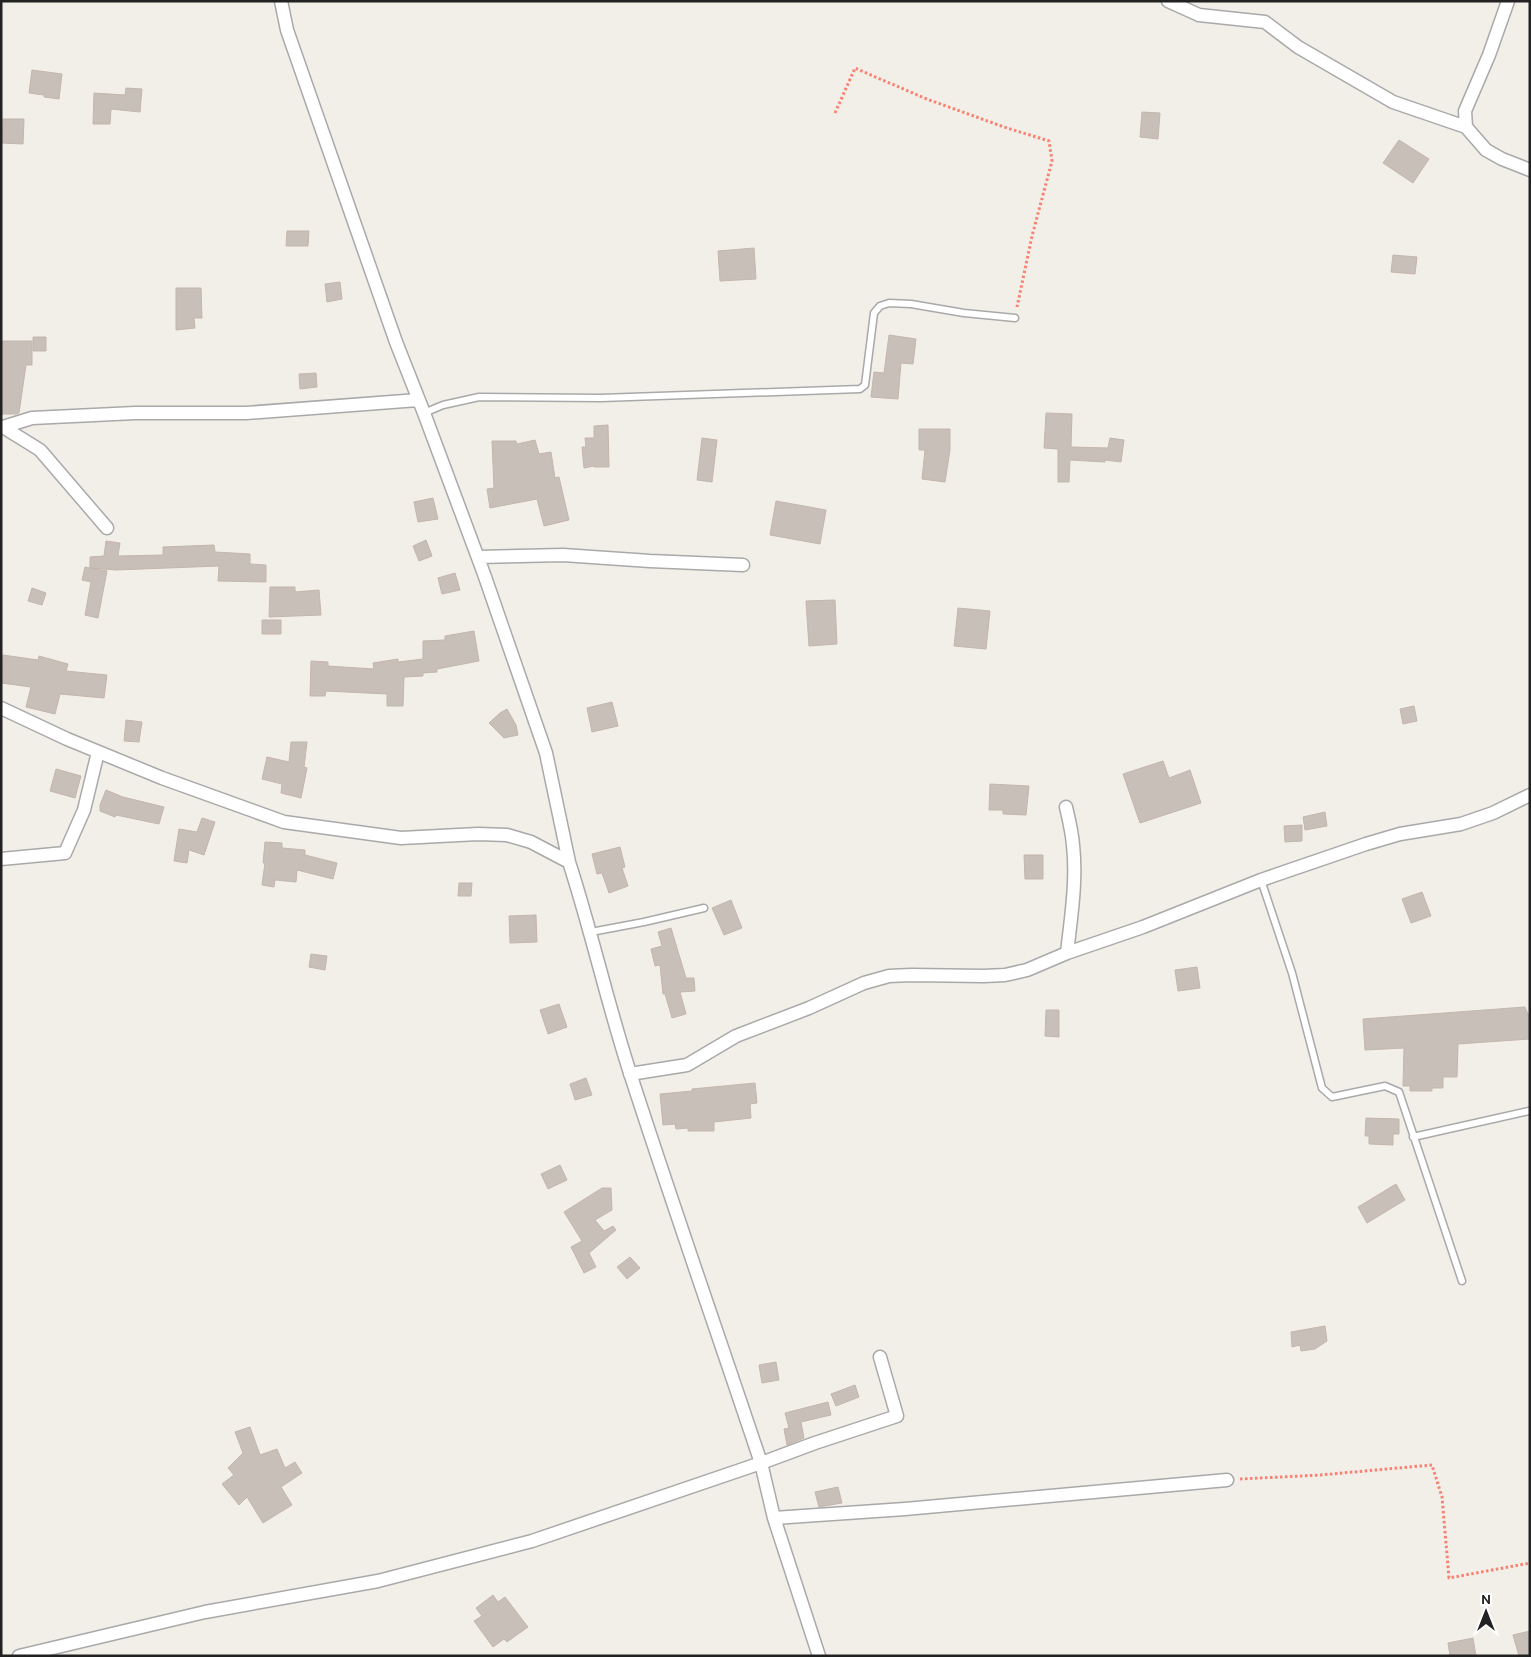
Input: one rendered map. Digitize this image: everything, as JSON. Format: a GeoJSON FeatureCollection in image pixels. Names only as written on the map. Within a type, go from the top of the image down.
{"type":"FeatureCollection","features":[{"type":"Feature","properties":{"kind":"street"},"geometry":{"type":"LineString","coordinates":[[281,1],[287,30],[396,342],[478,558],[546,753],[568,862],[591,932],[610,1008],[630,1074],[761,1463],[774,1518],[819,1656]]}},
{"type":"Feature","properties":{"kind":"street"},"geometry":{"type":"LineString","coordinates":[[1168,1],[1199,15],[1265,22],[1298,47],[1393,102],[1466,127],[1486,150],[1502,159],[1530,170]]}},
{"type":"Feature","properties":{"kind":"street"},"geometry":{"type":"LineString","coordinates":[[1466,127],[1465,111],[1489,55],[1508,1]]}},
{"type":"Feature","properties":{"kind":"street"},"geometry":{"type":"LineString","coordinates":[[107,528],[40,450],[3,427],[32,418],[135,413],[246,413],[418,400]]}},
{"type":"Feature","properties":{"kind":"street"},"geometry":{"type":"LineString","coordinates":[[478,558],[563,555],[743,565]]}},
{"type":"Feature","properties":{"kind":"street"},"geometry":{"type":"LineString","coordinates":[[1,708],[67,739],[162,778],[284,822],[401,838],[478,834],[507,835],[531,842],[568,862]]}},
{"type":"Feature","properties":{"kind":"street"},"geometry":{"type":"LineString","coordinates":[[1,859],[65,853],[84,810],[98,752]]}},
{"type":"Feature","properties":{"kind":"street"},"geometry":{"type":"LineString","coordinates":[[630,1074],[687,1065],[736,1036],[809,1008],[864,983],[889,976],[911,974],[963,976],[1005,974],[1027,970],[1067,953],[1143,927],[1261,880],[1400,834],[1461,824],[1493,813],[1530,795]]}},
{"type":"Feature","properties":{"kind":"street"},"geometry":{"type":"LineString","coordinates":[[1066,807],[1073,845],[1074,870],[1067,953]]}},
{"type":"Feature","properties":{"kind":"street"},"geometry":{"type":"LineString","coordinates":[[19,1656],[205,1612],[378,1581],[532,1541],[897,1416],[880,1357]]}},
{"type":"Feature","properties":{"kind":"street"},"geometry":{"type":"LineString","coordinates":[[774,1518],[914,1508],[1226,1480]]}},
{"type":"Feature","properties":{"kind":"lane"},"geometry":{"type":"LineString","coordinates":[[424,413],[443,405],[479,397],[601,398],[860,389],[865,385],[874,313],[880,306],[889,303],[912,304],[964,313],[1015,318]]}},
{"type":"Feature","properties":{"kind":"lane"},"geometry":{"type":"LineString","coordinates":[[1261,880],[1292,973],[1322,1088],[1332,1097],[1385,1086],[1399,1092],[1462,1281]]}},
{"type":"Feature","properties":{"kind":"lane"},"geometry":{"type":"LineString","coordinates":[[591,932],[704,908]]}},
{"type":"Feature","properties":{"kind":"lane"},"geometry":{"type":"LineString","coordinates":[[1413,1138],[1530,1111]]}},
{"type":"Feature","properties":{"kind":"path"},"geometry":{"type":"LineString","coordinates":[[835,113],[855,68],[924,98],[1049,141],[1052,161],[1032,236],[1015,318]]}},
{"type":"Feature","properties":{"kind":"path"},"geometry":{"type":"LineString","coordinates":[[1226,1480],[1320,1475],[1432,1465],[1442,1497],[1449,1578],[1530,1563]]}},
{"type":"Feature","properties":{"kind":"building"},"geometry":{"type":"Polygon","coordinates":[[[32,70],[62,74],[59,99],[29,93],[32,70]]]}},
{"type":"Feature","properties":{"kind":"building"},"geometry":{"type":"Polygon","coordinates":[[[126,88],[142,89],[140,112],[111,109],[110,124],[93,124],[94,93],[125,95],[126,88]]]}},
{"type":"Feature","properties":{"kind":"building"},"geometry":{"type":"Polygon","coordinates":[[[1142,112],[1160,113],[1158,139],[1140,137],[1142,112]]]}},
{"type":"Feature","properties":{"kind":"building"},"geometry":{"type":"Polygon","coordinates":[[[3,119],[24,119],[23,144],[2,143],[3,119]]]}},
{"type":"Feature","properties":{"kind":"building"},"geometry":{"type":"Polygon","coordinates":[[[1399,140],[1429,159],[1413,183],[1383,163],[1399,140]]]}},
{"type":"Feature","properties":{"kind":"building"},"geometry":{"type":"Polygon","coordinates":[[[287,231],[309,231],[308,246],[286,246],[287,231]]]}},
{"type":"Feature","properties":{"kind":"building"},"geometry":{"type":"Polygon","coordinates":[[[754,248],[756,279],[720,281],[718,251],[754,248]]]}},
{"type":"Feature","properties":{"kind":"building"},"geometry":{"type":"Polygon","coordinates":[[[1393,255],[1417,257],[1415,274],[1391,272],[1393,255]]]}},
{"type":"Feature","properties":{"kind":"building"},"geometry":{"type":"Polygon","coordinates":[[[340,282],[342,299],[327,302],[325,284],[340,282]]]}},
{"type":"Feature","properties":{"kind":"building"},"geometry":{"type":"Polygon","coordinates":[[[176,288],[201,288],[202,318],[194,318],[195,328],[176,330],[176,288]]]}},
{"type":"Feature","properties":{"kind":"building"},"geometry":{"type":"Polygon","coordinates":[[[889,335],[916,339],[913,364],[901,363],[898,399],[871,397],[874,372],[884,373],[889,335]]]}},
{"type":"Feature","properties":{"kind":"building"},"geometry":{"type":"Polygon","coordinates":[[[33,337],[46,337],[46,351],[33,351],[33,337]]]}},
{"type":"Feature","properties":{"kind":"building"},"geometry":{"type":"Polygon","coordinates":[[[1,341],[32,341],[32,365],[26,365],[19,413],[17,414],[1,414],[1,341]]]}},
{"type":"Feature","properties":{"kind":"building"},"geometry":{"type":"Polygon","coordinates":[[[316,373],[317,387],[300,389],[299,374],[316,373]]]}},
{"type":"Feature","properties":{"kind":"building"},"geometry":{"type":"Polygon","coordinates":[[[1046,413],[1072,414],[1071,447],[1108,448],[1110,438],[1124,440],[1121,462],[1070,460],[1069,482],[1058,482],[1058,449],[1044,448],[1046,413]]]}},
{"type":"Feature","properties":{"kind":"building"},"geometry":{"type":"Polygon","coordinates":[[[608,425],[609,467],[594,466],[584,468],[582,447],[586,447],[585,438],[594,438],[594,426],[608,425]]]}},
{"type":"Feature","properties":{"kind":"building"},"geometry":{"type":"Polygon","coordinates":[[[919,429],[950,429],[950,450],[945,482],[922,479],[925,450],[919,450],[919,429]]]}},
{"type":"Feature","properties":{"kind":"building"},"geometry":{"type":"Polygon","coordinates":[[[702,438],[717,440],[712,482],[697,480],[702,438]]]}},
{"type":"Feature","properties":{"kind":"building"},"geometry":{"type":"Polygon","coordinates":[[[535,440],[539,454],[551,452],[555,478],[559,477],[569,520],[544,526],[537,499],[490,508],[487,489],[494,488],[492,441],[516,441],[517,444],[535,440]]]}},
{"type":"Feature","properties":{"kind":"building"},"geometry":{"type":"Polygon","coordinates":[[[433,498],[438,519],[418,522],[414,502],[433,498]]]}},
{"type":"Feature","properties":{"kind":"building"},"geometry":{"type":"Polygon","coordinates":[[[776,501],[826,510],[820,544],[770,535],[776,501]]]}},
{"type":"Feature","properties":{"kind":"building"},"geometry":{"type":"Polygon","coordinates":[[[426,540],[432,556],[419,561],[413,546],[426,540]]]}},
{"type":"Feature","properties":{"kind":"building"},"geometry":{"type":"Polygon","coordinates":[[[106,541],[120,543],[118,556],[163,555],[163,547],[214,545],[215,552],[250,554],[250,564],[266,565],[266,582],[218,581],[219,566],[116,570],[90,568],[90,557],[104,556],[106,541]]]}},
{"type":"Feature","properties":{"kind":"building"},"geometry":{"type":"Polygon","coordinates":[[[85,567],[107,571],[98,618],[85,615],[91,582],[82,580],[85,567]]]}},
{"type":"Feature","properties":{"kind":"building"},"geometry":{"type":"Polygon","coordinates":[[[455,573],[460,590],[442,594],[438,578],[455,573]]]}},
{"type":"Feature","properties":{"kind":"building"},"geometry":{"type":"Polygon","coordinates":[[[270,587],[295,587],[295,592],[319,590],[321,615],[269,617],[270,587]]]}},
{"type":"Feature","properties":{"kind":"building"},"geometry":{"type":"Polygon","coordinates":[[[32,588],[46,593],[42,605],[28,601],[32,588]]]}},
{"type":"Feature","properties":{"kind":"building"},"geometry":{"type":"Polygon","coordinates":[[[835,600],[837,644],[809,646],[806,601],[835,600]]]}},
{"type":"Feature","properties":{"kind":"building"},"geometry":{"type":"Polygon","coordinates":[[[958,608],[990,611],[986,649],[954,646],[958,608]]]}},
{"type":"Feature","properties":{"kind":"building"},"geometry":{"type":"Polygon","coordinates":[[[262,620],[281,620],[281,634],[262,634],[262,620]]]}},
{"type":"Feature","properties":{"kind":"building"},"geometry":{"type":"Polygon","coordinates":[[[474,631],[479,661],[437,669],[437,672],[423,673],[423,676],[404,677],[403,706],[387,706],[387,694],[326,691],[325,696],[310,696],[311,661],[328,662],[328,666],[374,669],[373,663],[398,659],[398,662],[423,659],[423,641],[445,640],[445,636],[474,631]]]}},
{"type":"Feature","properties":{"kind":"building"},"geometry":{"type":"Polygon","coordinates":[[[3,655],[38,660],[39,656],[68,664],[66,671],[107,675],[104,698],[60,694],[55,714],[26,707],[31,687],[1,683],[3,655]]]}},
{"type":"Feature","properties":{"kind":"building"},"geometry":{"type":"Polygon","coordinates":[[[612,702],[618,726],[592,732],[587,708],[612,702]]]}},
{"type":"Feature","properties":{"kind":"building"},"geometry":{"type":"Polygon","coordinates":[[[1414,706],[1417,721],[1403,724],[1400,709],[1414,706]]]}},
{"type":"Feature","properties":{"kind":"building"},"geometry":{"type":"Polygon","coordinates":[[[507,709],[516,725],[518,735],[504,738],[489,723],[507,709]]]}},
{"type":"Feature","properties":{"kind":"building"},"geometry":{"type":"Polygon","coordinates":[[[126,720],[142,722],[139,742],[124,741],[126,720]]]}},
{"type":"Feature","properties":{"kind":"building"},"geometry":{"type":"Polygon","coordinates":[[[291,742],[307,742],[304,767],[307,768],[301,798],[281,793],[282,784],[262,779],[267,757],[289,762],[291,742]]]}},
{"type":"Feature","properties":{"kind":"building"},"geometry":{"type":"Polygon","coordinates":[[[1163,761],[1169,778],[1190,770],[1201,803],[1140,823],[1123,774],[1163,761]]]}},
{"type":"Feature","properties":{"kind":"building"},"geometry":{"type":"Polygon","coordinates":[[[56,769],[81,776],[75,798],[50,791],[56,769]]]}},
{"type":"Feature","properties":{"kind":"building"},"geometry":{"type":"Polygon","coordinates":[[[990,784],[1029,786],[1026,815],[1003,814],[1003,810],[989,810],[990,784]]]}},
{"type":"Feature","properties":{"kind":"building"},"geometry":{"type":"Polygon","coordinates":[[[106,790],[123,797],[164,807],[159,824],[116,815],[115,817],[100,811],[100,805],[106,790]]]}},
{"type":"Feature","properties":{"kind":"building"},"geometry":{"type":"Polygon","coordinates":[[[1325,812],[1327,826],[1305,830],[1303,817],[1325,812]]]}},
{"type":"Feature","properties":{"kind":"building"},"geometry":{"type":"Polygon","coordinates":[[[202,818],[215,822],[204,855],[189,850],[187,863],[174,861],[179,829],[197,832],[202,818]]]}},
{"type":"Feature","properties":{"kind":"building"},"geometry":{"type":"Polygon","coordinates":[[[1302,825],[1302,841],[1285,842],[1284,826],[1302,825]]]}},
{"type":"Feature","properties":{"kind":"building"},"geometry":{"type":"Polygon","coordinates":[[[265,842],[282,843],[282,848],[305,850],[305,855],[337,863],[333,879],[297,870],[296,882],[275,880],[274,887],[262,885],[265,842]]]}},
{"type":"Feature","properties":{"kind":"building"},"geometry":{"type":"Polygon","coordinates":[[[620,847],[625,867],[622,868],[628,886],[609,893],[602,873],[597,874],[592,854],[620,847]]]}},
{"type":"Feature","properties":{"kind":"building"},"geometry":{"type":"Polygon","coordinates":[[[1024,855],[1043,855],[1043,879],[1025,879],[1024,855]]]}},
{"type":"Feature","properties":{"kind":"building"},"geometry":{"type":"Polygon","coordinates":[[[459,883],[472,883],[471,896],[458,896],[459,883]]]}},
{"type":"Feature","properties":{"kind":"building"},"geometry":{"type":"Polygon","coordinates":[[[1422,892],[1431,916],[1411,923],[1402,899],[1422,892]]]}},
{"type":"Feature","properties":{"kind":"building"},"geometry":{"type":"Polygon","coordinates":[[[731,900],[742,928],[724,935],[712,908],[731,900]]]}},
{"type":"Feature","properties":{"kind":"building"},"geometry":{"type":"Polygon","coordinates":[[[536,915],[537,942],[510,943],[509,916],[536,915]]]}},
{"type":"Feature","properties":{"kind":"building"},"geometry":{"type":"Polygon","coordinates":[[[671,928],[686,978],[694,978],[695,991],[680,992],[686,1014],[672,1018],[665,994],[663,994],[660,965],[655,966],[651,949],[662,946],[658,932],[671,928]]]}},
{"type":"Feature","properties":{"kind":"building"},"geometry":{"type":"Polygon","coordinates":[[[311,954],[327,956],[325,970],[309,967],[311,954]]]}},
{"type":"Feature","properties":{"kind":"building"},"geometry":{"type":"Polygon","coordinates":[[[1197,967],[1200,988],[1178,991],[1175,970],[1197,967]]]}},
{"type":"Feature","properties":{"kind":"building"},"geometry":{"type":"Polygon","coordinates":[[[559,1004],[567,1027],[548,1034],[540,1010],[559,1004]]]}},
{"type":"Feature","properties":{"kind":"building"},"geometry":{"type":"Polygon","coordinates":[[[1525,1007],[1530,1019],[1530,1039],[1458,1044],[1457,1077],[1443,1077],[1443,1088],[1432,1088],[1432,1091],[1410,1091],[1410,1086],[1403,1086],[1404,1048],[1365,1050],[1363,1019],[1525,1007]]]}},
{"type":"Feature","properties":{"kind":"building"},"geometry":{"type":"Polygon","coordinates":[[[1046,1010],[1059,1010],[1059,1037],[1045,1036],[1046,1010]]]}},
{"type":"Feature","properties":{"kind":"building"},"geometry":{"type":"Polygon","coordinates":[[[586,1078],[592,1095],[575,1100],[570,1084],[586,1078]]]}},
{"type":"Feature","properties":{"kind":"building"},"geometry":{"type":"Polygon","coordinates":[[[755,1083],[757,1103],[750,1104],[751,1118],[714,1122],[714,1131],[688,1131],[688,1128],[676,1129],[675,1124],[663,1125],[660,1094],[755,1083]]]}},
{"type":"Feature","properties":{"kind":"building"},"geometry":{"type":"Polygon","coordinates":[[[1366,1118],[1399,1119],[1399,1134],[1393,1134],[1393,1145],[1369,1144],[1369,1136],[1365,1136],[1366,1118]]]}},
{"type":"Feature","properties":{"kind":"building"},"geometry":{"type":"Polygon","coordinates":[[[560,1165],[567,1180],[548,1189],[541,1174],[560,1165]]]}},
{"type":"Feature","properties":{"kind":"building"},"geometry":{"type":"Polygon","coordinates":[[[1396,1184],[1405,1200],[1367,1223],[1358,1207],[1396,1184]]]}},
{"type":"Feature","properties":{"kind":"building"},"geometry":{"type":"Polygon","coordinates":[[[602,1188],[611,1188],[612,1210],[595,1220],[604,1231],[613,1226],[616,1230],[589,1253],[596,1267],[584,1273],[571,1247],[582,1241],[564,1212],[602,1188]]]}},
{"type":"Feature","properties":{"kind":"building"},"geometry":{"type":"Polygon","coordinates":[[[630,1257],[640,1268],[627,1279],[617,1267],[630,1257]]]}},
{"type":"Feature","properties":{"kind":"building"},"geometry":{"type":"Polygon","coordinates":[[[1325,1326],[1327,1341],[1315,1349],[1301,1351],[1300,1345],[1292,1347],[1291,1332],[1325,1326]]]}},
{"type":"Feature","properties":{"kind":"building"},"geometry":{"type":"Polygon","coordinates":[[[776,1362],[779,1380],[762,1383],[759,1365],[776,1362]]]}},
{"type":"Feature","properties":{"kind":"building"},"geometry":{"type":"Polygon","coordinates":[[[855,1385],[859,1397],[836,1406],[831,1394],[855,1385]]]}},
{"type":"Feature","properties":{"kind":"building"},"geometry":{"type":"Polygon","coordinates":[[[828,1402],[831,1415],[801,1422],[804,1438],[787,1445],[784,1429],[789,1428],[785,1413],[828,1402]]]}},
{"type":"Feature","properties":{"kind":"building"},"geometry":{"type":"Polygon","coordinates":[[[250,1427],[260,1455],[277,1449],[285,1468],[295,1462],[302,1473],[281,1487],[292,1505],[263,1523],[247,1497],[239,1505],[222,1484],[234,1475],[228,1468],[243,1453],[235,1432],[250,1427]]]}},
{"type":"Feature","properties":{"kind":"building"},"geometry":{"type":"Polygon","coordinates":[[[838,1487],[842,1503],[819,1507],[815,1492],[838,1487]]]}},
{"type":"Feature","properties":{"kind":"building"},"geometry":{"type":"Polygon","coordinates":[[[493,1595],[498,1602],[505,1597],[528,1627],[507,1642],[504,1639],[493,1647],[474,1621],[482,1616],[476,1608],[493,1595]]]}},
{"type":"Feature","properties":{"kind":"building"},"geometry":{"type":"Polygon","coordinates":[[[1530,1631],[1530,1656],[1519,1656],[1513,1635],[1530,1631]]]}},
{"type":"Feature","properties":{"kind":"building"},"geometry":{"type":"Polygon","coordinates":[[[1473,1638],[1476,1656],[1450,1656],[1448,1643],[1473,1638]]]}}]}
